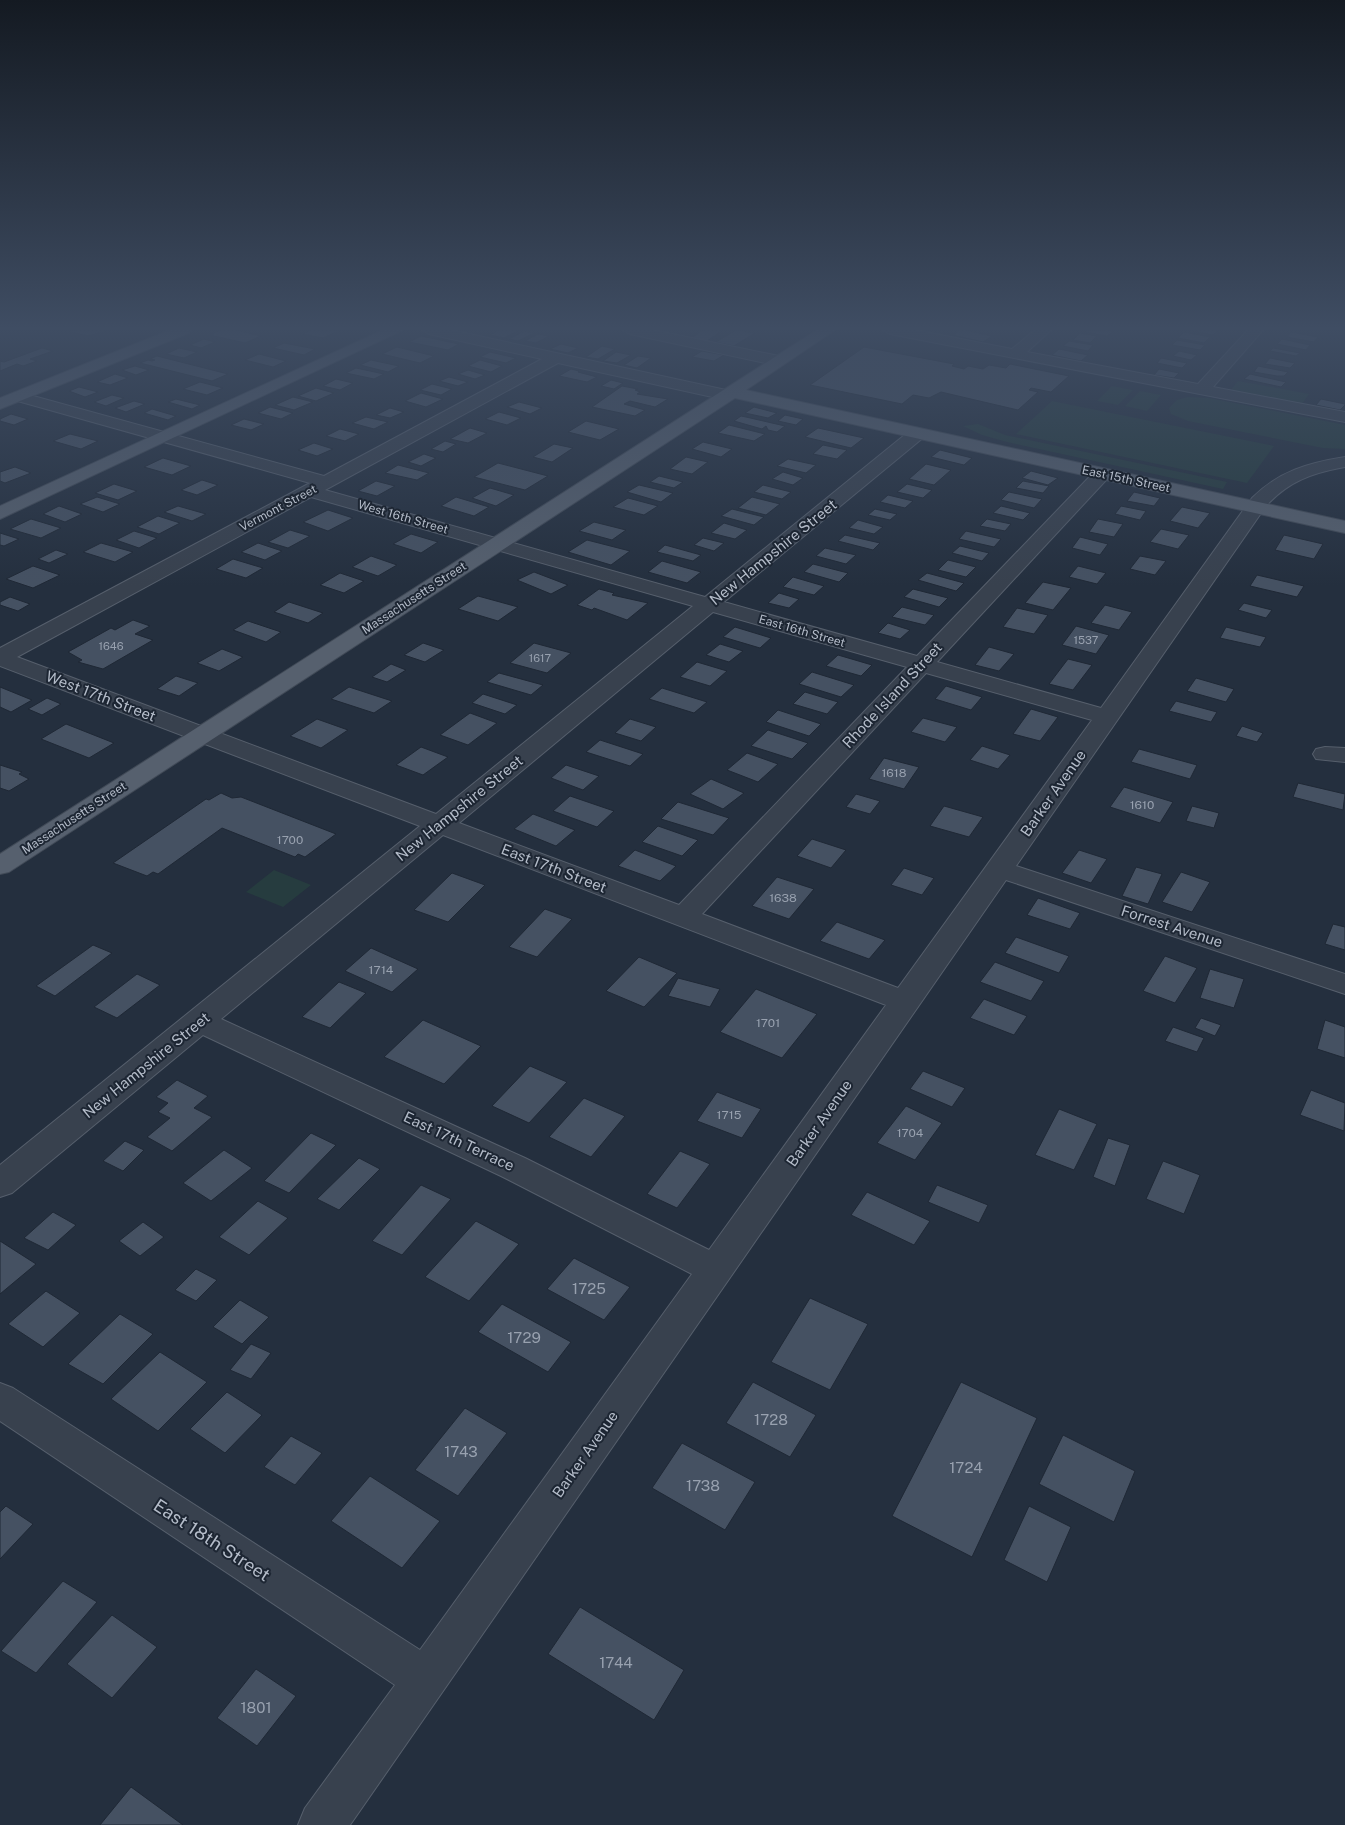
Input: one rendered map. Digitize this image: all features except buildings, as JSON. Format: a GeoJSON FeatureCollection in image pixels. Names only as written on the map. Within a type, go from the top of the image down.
{"type":"FeatureCollection","features":[{"type":"Feature","properties":{"kind":"main road"},"geometry":{"type":"LineString","coordinates":[[0,513],[212,415]]}},
{"type":"Feature","properties":{"kind":"main road","name":"Massachusetts Street"},"geometry":{"type":"LineString","coordinates":[[0,866],[695,415]]}},
{"type":"Feature","properties":{"kind":"main road","name":"East 15th Street"},"geometry":{"type":"LineString","coordinates":[[831,415],[1345,527]]}},
{"type":"Feature","properties":{"kind":"street"},"geometry":{"type":"LineString","coordinates":[[88,415],[327,482]]}},
{"type":"Feature","properties":{"kind":"street","name":"Vermont Street"},"geometry":{"type":"LineString","coordinates":[[0,657],[450,415]]}},
{"type":"Feature","properties":{"kind":"street","name":"New Hampshire Street"},"geometry":{"type":"LineString","coordinates":[[0,1184],[918,433]]}},
{"type":"Feature","properties":{"kind":"street","name":"Barker Avenue"},"geometry":{"type":"LineString","coordinates":[[322,1825],[1254,507],[1282,479],[1309,469],[1345,462]]}},
{"type":"Feature","properties":{"kind":"street","name":"Rhode Island Street"},"geometry":{"type":"LineString","coordinates":[[683,917],[1102,474]]}},
{"type":"Feature","properties":{"kind":"street","name":"West 16th Street"},"geometry":{"type":"LineString","coordinates":[[310,491],[497,544]]}},
{"type":"Feature","properties":{"kind":"street","name":"East 16th Street"},"geometry":{"type":"LineString","coordinates":[[497,544],[1106,717]]}},
{"type":"Feature","properties":{"kind":"street","name":"West 17th Street"},"geometry":{"type":"LineString","coordinates":[[0,657],[202,735]]}},
{"type":"Feature","properties":{"kind":"street","name":"East 17th Street"},"geometry":{"type":"LineString","coordinates":[[202,735],[905,1001]]}},
{"type":"Feature","properties":{"kind":"street","name":"Forrest Avenue"},"geometry":{"type":"LineString","coordinates":[[999,869],[1345,984]]}},
{"type":"Feature","properties":{"kind":"street","name":"East 17th Terrace"},"geometry":{"type":"LineString","coordinates":[[200,1020],[513,1167],[715,1269]]}},
{"type":"Feature","properties":{"kind":"street","name":"East 18th Street"},"geometry":{"type":"LineString","coordinates":[[0,1400],[425,1680]]}},
{"type":"Feature","properties":{"kind":"green space"},"geometry":{"type":"Polygon","coordinates":[[[1037,415],[1122,415],[1274,446],[1247,483],[1016,434],[1037,415]]]}},
{"type":"Feature","properties":{"kind":"green space"},"geometry":{"type":"Polygon","coordinates":[[[1174,415],[1295,415],[1345,425],[1345,449],[1323,448],[1188,421],[1174,415]]]}},
{"type":"Feature","properties":{"kind":"green space"},"geometry":{"type":"Polygon","coordinates":[[[978,424],[1005,435],[1227,482],[1223,489],[1007,442],[982,435],[963,426],[978,424]]]}},
{"type":"Feature","properties":{"kind":"green space"},"geometry":{"type":"Polygon","coordinates":[[[274,870],[311,885],[283,907],[246,892],[274,870]]]}}]}
